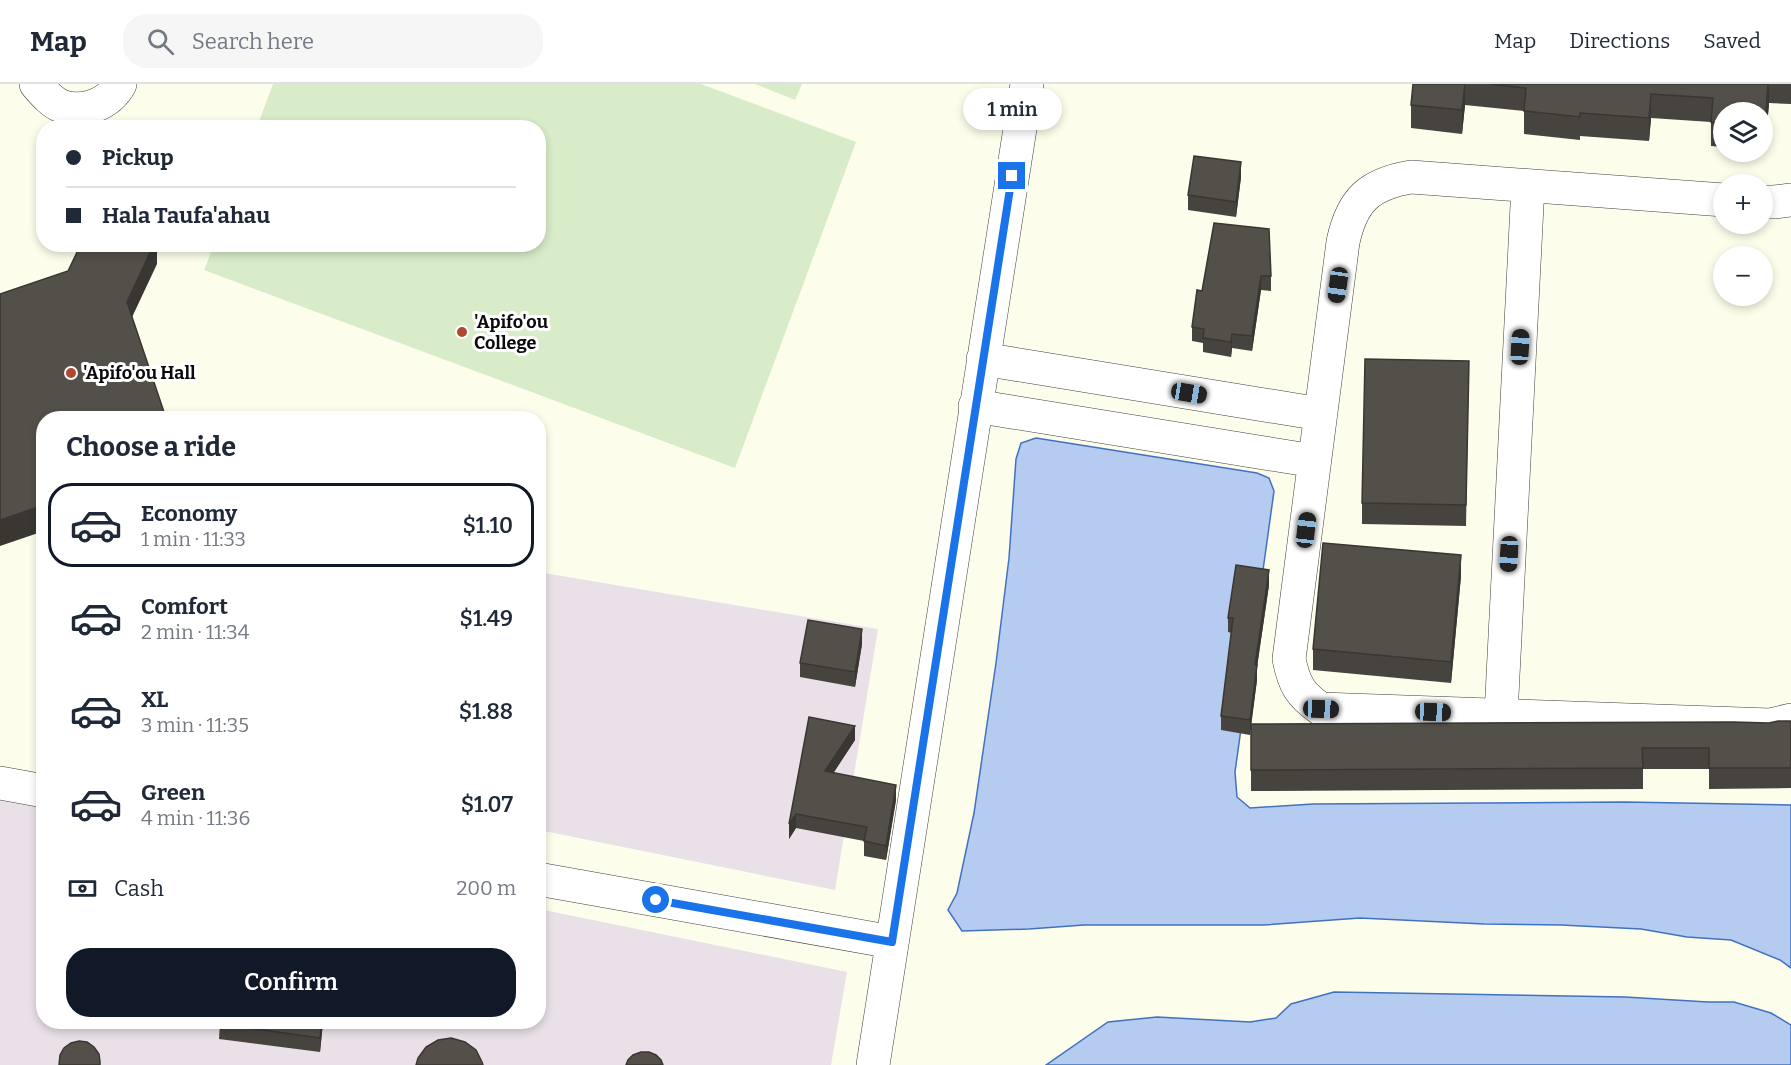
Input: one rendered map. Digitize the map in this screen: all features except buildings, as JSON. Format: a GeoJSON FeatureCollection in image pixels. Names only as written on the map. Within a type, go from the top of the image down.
{"type":"FeatureCollection","features":[{"type":"Feature","properties":{"kind":"street"},"geometry":{"type":"LineString","coordinates":[[36,84],[46,96],[60,105],[76,109],[93,107],[108,99],[120,84]]}},
{"type":"Feature","properties":{"kind":"street"},"geometry":{"type":"LineString","coordinates":[[873,1065],[1027,84]]}},
{"type":"Feature","properties":{"kind":"street"},"geometry":{"type":"LineString","coordinates":[[1713,199],[1411,177],[1391,181],[1372,190],[1358,204],[1348,222],[1343,242],[1289,659],[1298,688],[1308,700],[1321,709],[1770,724],[1791,720]]}},
{"type":"Feature","properties":{"kind":"street"},"geometry":{"type":"LineString","coordinates":[[1501,715],[1528,186]]}},
{"type":"Feature","properties":{"kind":"street"},"geometry":{"type":"LineString","coordinates":[[1773,202],[1791,200]]}},
{"type":"Feature","properties":{"kind":"street"},"geometry":{"type":"LineString","coordinates":[[983,359],[1320,414]]}},
{"type":"Feature","properties":{"kind":"street"},"geometry":{"type":"LineString","coordinates":[[975,406],[1314,461]]}},
{"type":"Feature","properties":{"kind":"street"},"geometry":{"type":"LineString","coordinates":[[0,783],[36,790]]}},
{"type":"Feature","properties":{"kind":"street"},"geometry":{"type":"LineString","coordinates":[[546,880],[892,942]]}},
{"type":"Feature","properties":{"kind":"shaded area"},"geometry":{"type":"Polygon","coordinates":[[[546,573],[878,629],[835,890],[546,831],[546,573]]]}},
{"type":"Feature","properties":{"kind":"shaded area"},"geometry":{"type":"Polygon","coordinates":[[[0,799],[36,807],[36,1029],[546,1029],[546,910],[847,972],[831,1065],[0,1065],[0,799]]]}},
{"type":"Feature","properties":{"kind":"green space"},"geometry":{"type":"Polygon","coordinates":[[[273,84],[701,84],[856,142],[735,468],[204,270],[211,252],[546,252],[546,120],[260,120],[273,84]]]}},
{"type":"Feature","properties":{"kind":"green space"},"geometry":{"type":"Polygon","coordinates":[[[755,84],[802,84],[795,100],[755,84]]]}},
{"type":"Feature","properties":{"kind":"water"},"geometry":{"type":"Polygon","coordinates":[[[1036,438],[1257,473],[1269,478],[1274,491],[1235,772],[1237,797],[1250,808],[1313,804],[1625,802],[1791,805],[1791,968],[1780,960],[1731,940],[1687,937],[1641,929],[1561,925],[1360,918],[1264,925],[1084,925],[962,931],[948,910],[957,893],[974,813],[1009,558],[1016,459],[1021,443],[1036,438]]]}},
{"type":"Feature","properties":{"kind":"water"},"geometry":{"type":"Polygon","coordinates":[[[1334,992],[1625,997],[1734,1002],[1771,1013],[1791,1025],[1791,1065],[1046,1065],[1108,1022],[1157,1017],[1250,1022],[1276,1018],[1291,1004],[1334,992]]]}},
{"type":"Feature","properties":{"kind":"place","name":"'Apifo'ou College"},"geometry":{"type":"Point","coordinates":[462,332]}},
{"type":"Feature","properties":{"kind":"place","name":"'Apifo'ou Hall"},"geometry":{"type":"Point","coordinates":[71,373]}},
{"type":"Feature","properties":{"kind":"route"},"geometry":{"type":"LineString","coordinates":[[656,900],[892,942],[1012,176]]}}]}
